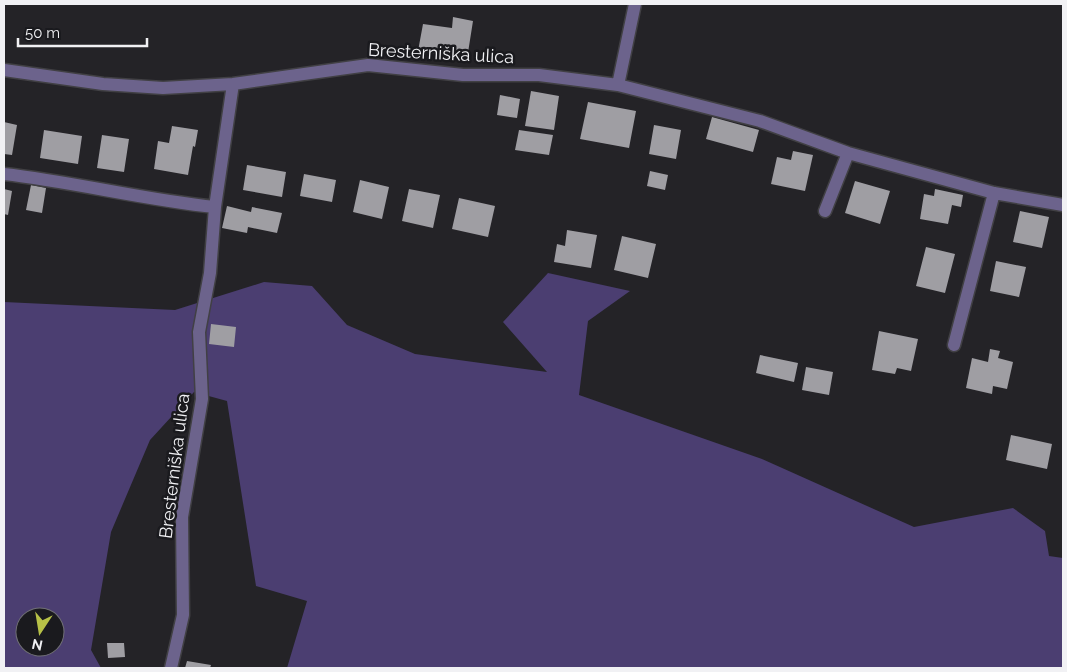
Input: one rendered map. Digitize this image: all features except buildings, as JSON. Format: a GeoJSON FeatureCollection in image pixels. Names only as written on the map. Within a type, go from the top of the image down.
{"type":"FeatureCollection","features":[{"type":"Feature","properties":{"kind":"street"},"geometry":{"type":"LineString","coordinates":[[618,85],[635,4]]}},
{"type":"Feature","properties":{"kind":"street","name":"Bresterniška ulica"},"geometry":{"type":"LineString","coordinates":[[4,70],[103,84],[163,88],[233,84],[368,65],[463,75],[539,75],[618,85],[760,122],[848,153],[994,193],[1063,205]]}},
{"type":"Feature","properties":{"kind":"street","name":"Bresterniška ulica"},"geometry":{"type":"LineString","coordinates":[[171,668],[183,615],[182,517],[202,399],[199,332],[210,273],[215,207],[233,84]]}},
{"type":"Feature","properties":{"kind":"street"},"geometry":{"type":"LineString","coordinates":[[825,211],[848,153]]}},
{"type":"Feature","properties":{"kind":"street"},"geometry":{"type":"LineString","coordinates":[[4,174],[186,204],[215,207]]}},
{"type":"Feature","properties":{"kind":"street"},"geometry":{"type":"LineString","coordinates":[[954,345],[994,193]]}},
{"type":"Feature","properties":{"kind":"shaded area"},"geometry":{"type":"Polygon","coordinates":[[[548,273],[630,291],[588,321],[579,395],[762,459],[914,527],[1013,508],[1045,531],[1049,556],[1063,558],[1063,668],[287,668],[307,601],[256,586],[227,401],[194,392],[150,440],[111,532],[91,650],[101,668],[4,668],[4,302],[175,310],[264,282],[312,286],[347,325],[415,354],[547,372],[503,322],[548,273]]]}}]}
